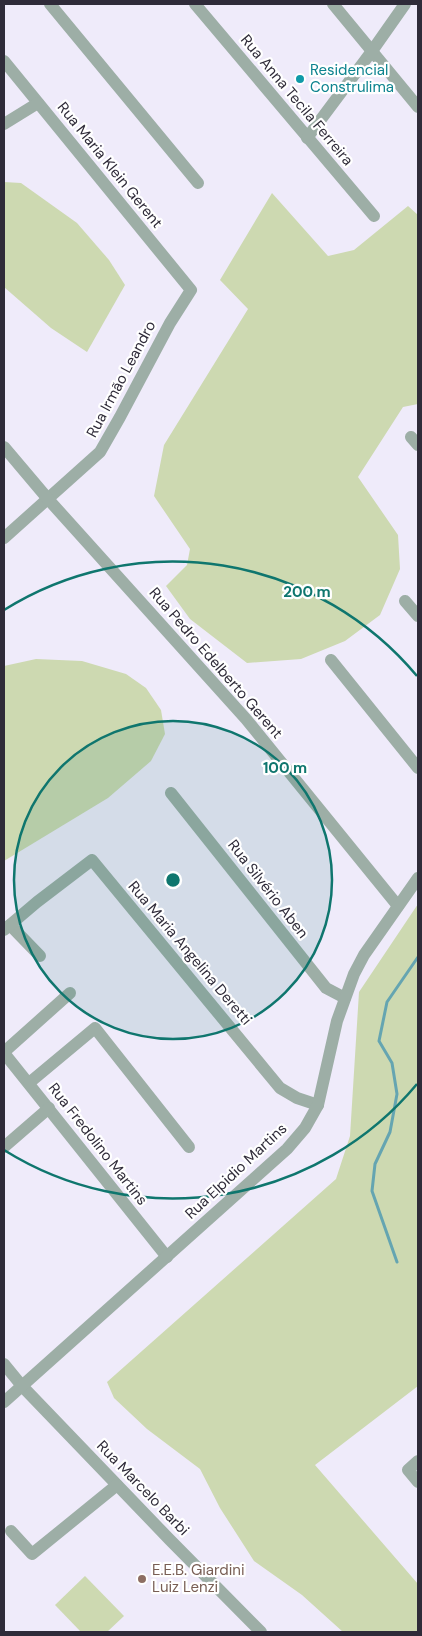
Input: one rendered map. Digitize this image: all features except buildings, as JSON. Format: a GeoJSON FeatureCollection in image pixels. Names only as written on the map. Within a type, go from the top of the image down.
{"type":"FeatureCollection","features":[{"type":"Feature","properties":{"kind":"street"},"geometry":{"type":"LineString","coordinates":[[50,4],[198,182]]}},
{"type":"Feature","properties":{"kind":"street","name":"Rua Anna Tecila Ferreira"},"geometry":{"type":"LineString","coordinates":[[195,4],[374,216]]}},
{"type":"Feature","properties":{"kind":"street"},"geometry":{"type":"LineString","coordinates":[[333,4],[418,107]]}},
{"type":"Feature","properties":{"kind":"street"},"geometry":{"type":"LineString","coordinates":[[307,138],[372,51],[404,4]]}},
{"type":"Feature","properties":{"kind":"street","name":"Rua Maria Klein Gerent"},"geometry":{"type":"LineString","coordinates":[[4,61],[192,290]]}},
{"type":"Feature","properties":{"kind":"street"},"geometry":{"type":"LineString","coordinates":[[4,124],[38,103]]}},
{"type":"Feature","properties":{"kind":"street","name":"Rua Irmão Leandro"},"geometry":{"type":"LineString","coordinates":[[4,538],[100,452],[170,323],[192,290]]}},
{"type":"Feature","properties":{"kind":"street","name":"Rua Pedro Edelberto Gerent"},"geometry":{"type":"LineString","coordinates":[[4,447],[48,499],[246,719],[398,906]]}},
{"type":"Feature","properties":{"kind":"street"},"geometry":{"type":"LineString","coordinates":[[405,601],[418,616]]}},
{"type":"Feature","properties":{"kind":"street"},"geometry":{"type":"LineString","coordinates":[[331,660],[418,768]]}},
{"type":"Feature","properties":{"kind":"street","name":"Rua Silvério Aben"},"geometry":{"type":"LineString","coordinates":[[171,793],[326,988],[344,998]]}},
{"type":"Feature","properties":{"kind":"street","name":"Rua Maria Angelina Deretti"},"geometry":{"type":"LineString","coordinates":[[7,927],[92,860],[280,1088],[297,1098],[318,1105]]}},
{"type":"Feature","properties":{"kind":"street","name":"Rua Elpidio Martins"},"geometry":{"type":"LineString","coordinates":[[4,1402],[287,1149],[305,1128],[318,1105],[337,1021],[354,974],[364,955],[418,878]]}},
{"type":"Feature","properties":{"kind":"street"},"geometry":{"type":"LineString","coordinates":[[7,927],[40,956]]}},
{"type":"Feature","properties":{"kind":"street"},"geometry":{"type":"LineString","coordinates":[[4,1052],[70,993]]}},
{"type":"Feature","properties":{"kind":"street"},"geometry":{"type":"LineString","coordinates":[[29,1084],[95,1028],[189,1147]]}},
{"type":"Feature","properties":{"kind":"street","name":"Rua Fredolino Martins"},"geometry":{"type":"LineString","coordinates":[[4,1052],[167,1257]]}},
{"type":"Feature","properties":{"kind":"street"},"geometry":{"type":"LineString","coordinates":[[4,1147],[49,1108]]}},
{"type":"Feature","properties":{"kind":"street","name":"Rua Marcelo Barbi"},"geometry":{"type":"LineString","coordinates":[[4,1364],[22,1386],[261,1632]]}},
{"type":"Feature","properties":{"kind":"street"},"geometry":{"type":"LineString","coordinates":[[418,1461],[408,1470],[418,1482]]}},
{"type":"Feature","properties":{"kind":"street"},"geometry":{"type":"LineString","coordinates":[[11,1531],[32,1554],[117,1485]]}},
{"type":"Feature","properties":{"kind":"green space"},"geometry":{"type":"Polygon","coordinates":[[[4,182],[21,183],[77,223],[109,260],[125,285],[87,352],[51,328],[4,287],[4,182]]]}},
{"type":"Feature","properties":{"kind":"green space"},"geometry":{"type":"Polygon","coordinates":[[[272,193],[328,256],[354,250],[408,206],[418,215],[418,404],[403,407],[358,477],[398,535],[400,569],[380,615],[345,641],[301,659],[247,663],[190,619],[166,586],[187,565],[190,549],[154,496],[164,445],[248,309],[220,280],[272,193]]]}},
{"type":"Feature","properties":{"kind":"green space"},"geometry":{"type":"Polygon","coordinates":[[[36,659],[82,661],[126,674],[146,688],[161,710],[165,734],[151,761],[108,798],[4,861],[4,666],[36,659]]]}},
{"type":"Feature","properties":{"kind":"green space"},"geometry":{"type":"Polygon","coordinates":[[[418,904],[418,1386],[315,1465],[418,1584],[418,1632],[343,1632],[302,1595],[254,1561],[220,1508],[200,1469],[147,1429],[114,1398],[107,1382],[336,1179],[350,1136],[359,992],[418,904]]]}},
{"type":"Feature","properties":{"kind":"green space"},"geometry":{"type":"Polygon","coordinates":[[[85,1576],[124,1616],[107,1632],[81,1632],[55,1605],[85,1576]]]}},
{"type":"Feature","properties":{"kind":"waterway"},"geometry":{"type":"LineString","coordinates":[[397,1262],[372,1191],[375,1164],[390,1132],[397,1094],[392,1063],[379,1041],[387,1002],[418,957]]}},
{"type":"Feature","properties":{"kind":"place","name":"Residencial Construlima"},"geometry":{"type":"Point","coordinates":[300,79]}},
{"type":"Feature","properties":{"kind":"place","name":"E.E.B. Giardini Luiz Lenzi"},"geometry":{"type":"Point","coordinates":[142,1579]}}]}
